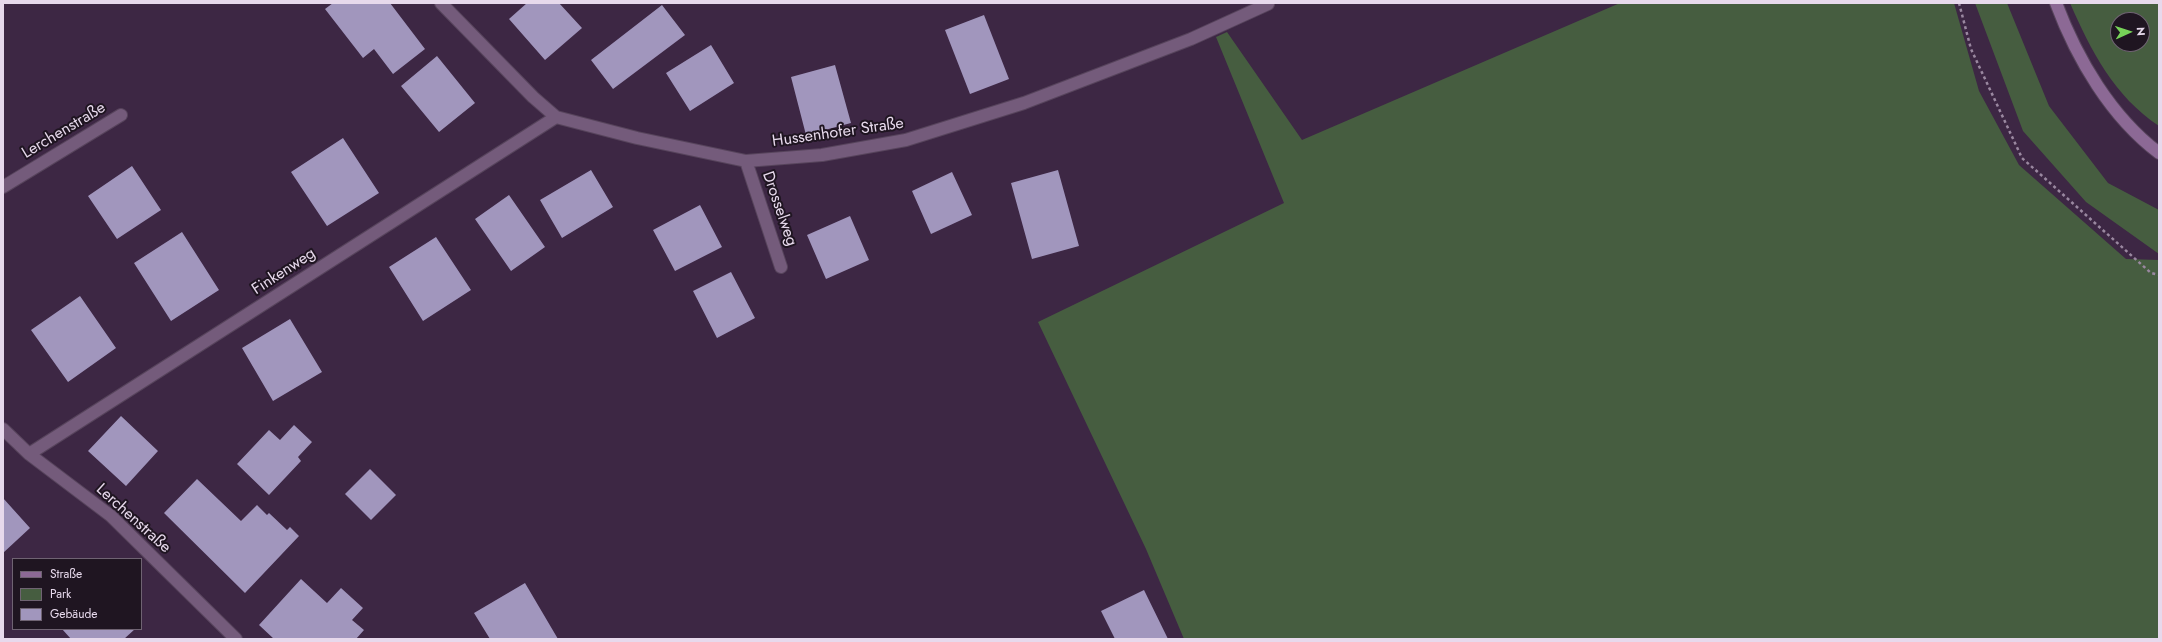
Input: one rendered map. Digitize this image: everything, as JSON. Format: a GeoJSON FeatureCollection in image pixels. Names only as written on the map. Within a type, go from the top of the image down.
{"type":"FeatureCollection","features":[{"type":"Feature","properties":{"kind":"street","name":"Hussenhofer Straße"},"geometry":{"type":"LineString","coordinates":[[441,3],[533,97],[556,117],[637,138],[746,161],[822,155],[906,140],[1024,103],[1191,38],[1268,4]]}},
{"type":"Feature","properties":{"kind":"street"},"geometry":{"type":"LineString","coordinates":[[2056,3],[2092,78],[2138,137],[2159,153]]}},
{"type":"Feature","properties":{"kind":"street","name":"Lerchenstraße"},"geometry":{"type":"LineString","coordinates":[[3,187],[121,115]]}},
{"type":"Feature","properties":{"kind":"street","name":"Finkenweg"},"geometry":{"type":"LineString","coordinates":[[29,454],[556,117]]}},
{"type":"Feature","properties":{"kind":"street","name":"Drosselweg"},"geometry":{"type":"LineString","coordinates":[[746,161],[781,267]]}},
{"type":"Feature","properties":{"kind":"street","name":"Lerchenstraße"},"geometry":{"type":"LineString","coordinates":[[3,429],[29,454],[111,516],[236,639]]}},
{"type":"Feature","properties":{"kind":"path"},"geometry":{"type":"LineString","coordinates":[[1959,3],[1971,49],[2022,158],[2151,273],[2159,275]]}},
{"type":"Feature","properties":{"kind":"green space"},"geometry":{"type":"Polygon","coordinates":[[[1620,3],[1954,3],[1979,91],[2019,165],[2126,259],[2159,260],[2159,639],[1184,639],[1146,549],[1038,322],[1284,203],[1216,37],[1227,32],[1302,140],[1620,3]]]}},
{"type":"Feature","properties":{"kind":"green space"},"geometry":{"type":"Polygon","coordinates":[[[1975,3],[2007,3],[2049,106],[2108,183],[2159,210],[2159,254],[2086,202],[2023,131],[1975,3]]]}},
{"type":"Feature","properties":{"kind":"green space"},"geometry":{"type":"Polygon","coordinates":[[[2070,3],[2159,3],[2159,126],[2129,101],[2117,87],[2086,38],[2070,3]]]}},
{"type":"Feature","properties":{"kind":"building"},"geometry":{"type":"Polygon","coordinates":[[[333,3],[390,3],[425,49],[393,74],[374,49],[363,58],[325,9],[333,3]]]}},
{"type":"Feature","properties":{"kind":"building"},"geometry":{"type":"Polygon","coordinates":[[[527,3],[559,3],[582,28],[545,60],[509,19],[527,3]]]}},
{"type":"Feature","properties":{"kind":"building"},"geometry":{"type":"Polygon","coordinates":[[[662,5],[685,35],[613,89],[591,60],[662,5]]]}},
{"type":"Feature","properties":{"kind":"building"},"geometry":{"type":"Polygon","coordinates":[[[984,15],[1009,79],[970,94],[945,30],[984,15]]]}},
{"type":"Feature","properties":{"kind":"building"},"geometry":{"type":"Polygon","coordinates":[[[711,45],[734,83],[690,111],[666,73],[711,45]]]}},
{"type":"Feature","properties":{"kind":"building"},"geometry":{"type":"Polygon","coordinates":[[[437,56],[475,103],[439,132],[401,86],[437,56]]]}},
{"type":"Feature","properties":{"kind":"building"},"geometry":{"type":"Polygon","coordinates":[[[835,65],[851,123],[806,135],[791,77],[835,65]]]}},
{"type":"Feature","properties":{"kind":"building"},"geometry":{"type":"Polygon","coordinates":[[[343,138],[379,193],[327,226],[291,172],[343,138]]]}},
{"type":"Feature","properties":{"kind":"building"},"geometry":{"type":"Polygon","coordinates":[[[132,166],[161,210],[117,239],[88,196],[132,166]]]}},
{"type":"Feature","properties":{"kind":"building"},"geometry":{"type":"Polygon","coordinates":[[[591,170],[613,207],[562,238],[540,200],[591,170]]]}},
{"type":"Feature","properties":{"kind":"building"},"geometry":{"type":"Polygon","coordinates":[[[1058,170],[1079,246],[1032,259],[1011,183],[1058,170]]]}},
{"type":"Feature","properties":{"kind":"building"},"geometry":{"type":"Polygon","coordinates":[[[952,172],[972,215],[931,234],[912,191],[952,172]]]}},
{"type":"Feature","properties":{"kind":"building"},"geometry":{"type":"Polygon","coordinates":[[[509,195],[545,247],[511,271],[475,219],[509,195]]]}},
{"type":"Feature","properties":{"kind":"building"},"geometry":{"type":"Polygon","coordinates":[[[700,205],[722,247],[675,271],[653,230],[700,205]]]}},
{"type":"Feature","properties":{"kind":"building"},"geometry":{"type":"Polygon","coordinates":[[[850,216],[869,260],[826,279],[807,235],[850,216]]]}},
{"type":"Feature","properties":{"kind":"building"},"geometry":{"type":"Polygon","coordinates":[[[182,232],[219,290],[171,321],[134,263],[182,232]]]}},
{"type":"Feature","properties":{"kind":"building"},"geometry":{"type":"Polygon","coordinates":[[[436,237],[471,290],[423,321],[389,267],[436,237]]]}},
{"type":"Feature","properties":{"kind":"building"},"geometry":{"type":"Polygon","coordinates":[[[731,272],[755,318],[717,338],[693,291],[731,272]]]}},
{"type":"Feature","properties":{"kind":"building"},"geometry":{"type":"Polygon","coordinates":[[[80,296],[116,348],[68,382],[31,330],[80,296]]]}},
{"type":"Feature","properties":{"kind":"building"},"geometry":{"type":"Polygon","coordinates":[[[290,319],[322,372],[273,401],[242,348],[290,319]]]}},
{"type":"Feature","properties":{"kind":"building"},"geometry":{"type":"Polygon","coordinates":[[[121,416],[158,451],[126,486],[88,451],[121,416]]]}},
{"type":"Feature","properties":{"kind":"building"},"geometry":{"type":"Polygon","coordinates":[[[294,425],[312,442],[298,457],[301,461],[269,495],[237,464],[269,430],[280,440],[294,425]]]}},
{"type":"Feature","properties":{"kind":"building"},"geometry":{"type":"Polygon","coordinates":[[[370,469],[396,495],[371,520],[345,494],[370,469]]]}},
{"type":"Feature","properties":{"kind":"building"},"geometry":{"type":"Polygon","coordinates":[[[197,479],[241,521],[257,505],[267,515],[269,513],[287,530],[290,527],[299,536],[245,593],[164,513],[197,479]]]}},
{"type":"Feature","properties":{"kind":"building"},"geometry":{"type":"Polygon","coordinates":[[[3,498],[30,528],[3,553],[3,498]]]}},
{"type":"Feature","properties":{"kind":"building"},"geometry":{"type":"Polygon","coordinates":[[[301,579],[327,603],[341,588],[363,608],[352,620],[364,630],[356,639],[274,639],[259,625],[301,579]]]}},
{"type":"Feature","properties":{"kind":"building"},"geometry":{"type":"Polygon","coordinates":[[[525,583],[558,639],[490,639],[474,613],[525,583]]]}},
{"type":"Feature","properties":{"kind":"building"},"geometry":{"type":"Polygon","coordinates":[[[1144,590],[1168,639],[1115,639],[1101,611],[1144,590]]]}},
{"type":"Feature","properties":{"kind":"building"},"geometry":{"type":"Polygon","coordinates":[[[63,630],[134,630],[124,639],[71,639],[63,630]]]}}]}
